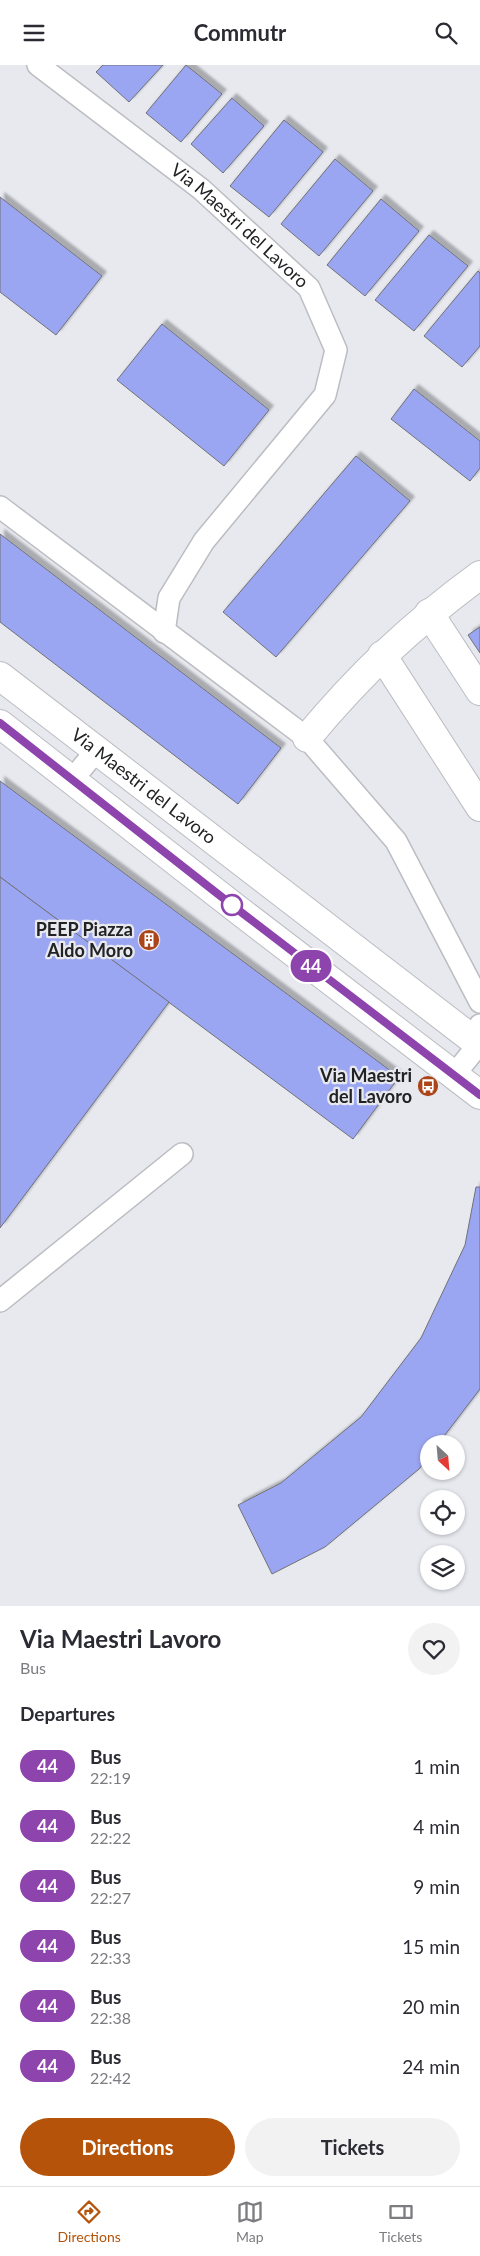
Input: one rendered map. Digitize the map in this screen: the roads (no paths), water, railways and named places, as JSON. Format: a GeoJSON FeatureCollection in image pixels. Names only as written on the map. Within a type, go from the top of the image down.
{"type":"FeatureCollection","features":[{"type":"Feature","properties":{"kind":"street"},"geometry":{"type":"LineString","coordinates":[[307,738],[333,706],[382,655],[428,613],[480,575]]}},
{"type":"Feature","properties":{"kind":"street"},"geometry":{"type":"LineString","coordinates":[[428,613],[480,691]]}},
{"type":"Feature","properties":{"kind":"street"},"geometry":{"type":"LineString","coordinates":[[382,655],[480,807]]}},
{"type":"Feature","properties":{"kind":"street","name":"Via Maestri del Lavoro"},"geometry":{"type":"LineString","coordinates":[[0,676],[96,751],[480,1038]]}},
{"type":"Feature","properties":{"kind":"street","name":"Via Maestri del Lavoro"},"geometry":{"type":"LineString","coordinates":[[0,723],[480,1095]]}},
{"type":"Feature","properties":{"kind":"lane","name":"Via Maestri del Lavoro"},"geometry":{"type":"LineString","coordinates":[[38,65],[202,189],[309,288],[336,350],[325,395],[204,541],[168,598],[164,632]]}},
{"type":"Feature","properties":{"kind":"lane"},"geometry":{"type":"LineString","coordinates":[[0,507],[307,738],[396,841],[480,1002]]}},
{"type":"Feature","properties":{"kind":"lane"},"geometry":{"type":"LineString","coordinates":[[72,780],[96,751]]}},
{"type":"Feature","properties":{"kind":"lane"},"geometry":{"type":"LineString","coordinates":[[454,1075],[480,1038]]}},
{"type":"Feature","properties":{"kind":"lane"},"geometry":{"type":"LineString","coordinates":[[0,1301],[182,1154]]}},
{"type":"Feature","properties":{"kind":"place","name":"PEEP Piazza Aldo Moro"},"geometry":{"type":"Point","coordinates":[149,940]}},
{"type":"Feature","properties":{"kind":"place","name":"Via Maestri del Lavoro"},"geometry":{"type":"Point","coordinates":[428,1086]}}]}
